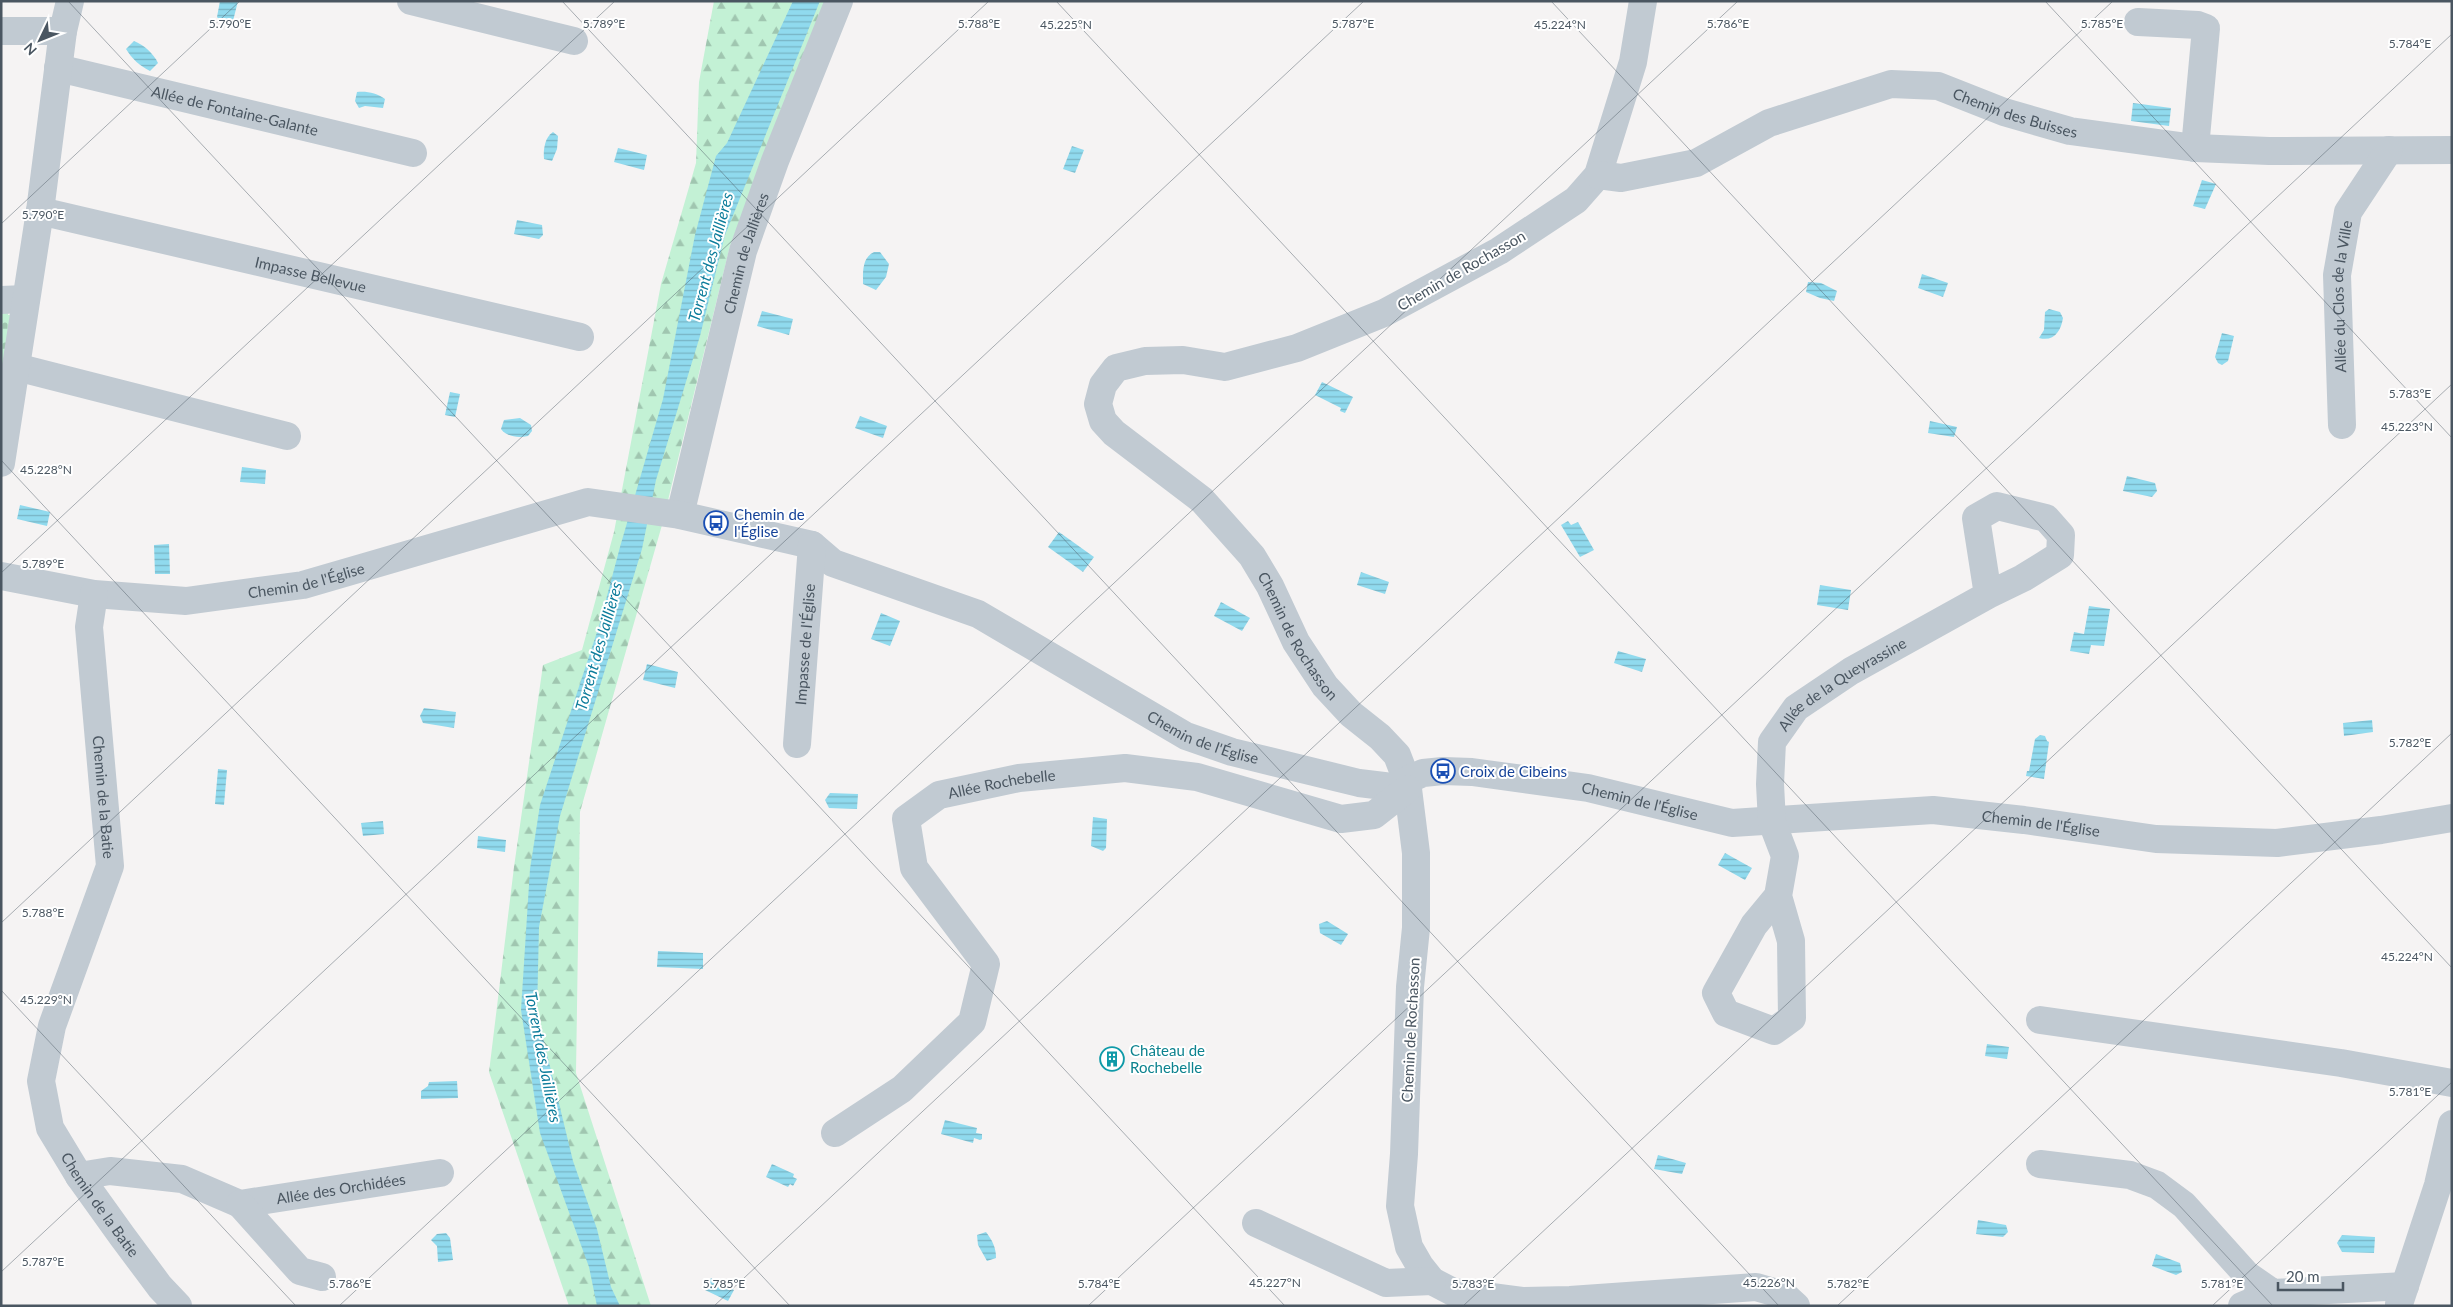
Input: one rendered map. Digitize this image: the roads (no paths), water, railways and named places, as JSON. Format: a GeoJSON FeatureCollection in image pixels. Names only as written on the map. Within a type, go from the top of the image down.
{"type":"FeatureCollection","features":[{"type":"Feature","properties":{"kind":"street"},"geometry":{"type":"LineString","coordinates":[[1,463],[16,367],[14,299],[40,211],[63,31],[70,1]]}},
{"type":"Feature","properties":{"kind":"street"},"geometry":{"type":"LineString","coordinates":[[411,1],[574,41]]}},
{"type":"Feature","properties":{"kind":"street","name":"Chemin de Jallières"},"geometry":{"type":"LineString","coordinates":[[673,514],[743,251],[775,161],[839,1]]}},
{"type":"Feature","properties":{"kind":"street","name":"Chemin de Rochasson"},"geometry":{"type":"LineString","coordinates":[[1432,1281],[1409,1246],[1400,1206],[1404,1154],[1410,987],[1416,928],[1416,853],[1407,785],[1397,755],[1351,714],[1325,686],[1296,642],[1270,586],[1252,556],[1202,500],[1114,433],[1103,421],[1098,404],[1102,384],[1116,368],[1145,361],[1183,360],[1225,367],[1297,348],[1370,320],[1499,251],[1576,200],[1598,175],[1633,62],[1643,1]]}},
{"type":"Feature","properties":{"kind":"street"},"geometry":{"type":"LineString","coordinates":[[2138,22],[2198,25],[2206,28],[2195,148]]}},
{"type":"Feature","properties":{"kind":"street"},"geometry":{"type":"LineString","coordinates":[[1,31],[63,31]]}},
{"type":"Feature","properties":{"kind":"street","name":"Allée de Fontaine-Galante"},"geometry":{"type":"LineString","coordinates":[[58,68],[413,153]]}},
{"type":"Feature","properties":{"kind":"street","name":"Chemin des Buisses"},"geometry":{"type":"LineString","coordinates":[[1598,175],[1621,178],[1696,163],[1769,124],[1891,84],[1938,86],[2004,112],[2070,131],[2195,148],[2269,151],[2452,150]]}},
{"type":"Feature","properties":{"kind":"street","name":"Allée du Clos de la Ville"},"geometry":{"type":"LineString","coordinates":[[2342,426],[2337,275],[2348,212],[2389,150]]}},
{"type":"Feature","properties":{"kind":"street","name":"Impasse Bellevue"},"geometry":{"type":"LineString","coordinates":[[40,211],[580,337]]}},
{"type":"Feature","properties":{"kind":"street"},"geometry":{"type":"LineString","coordinates":[[16,367],[287,436]]}},
{"type":"Feature","properties":{"kind":"street","name":"Chemin de l'Église"},"geometry":{"type":"LineString","coordinates":[[1,576],[94,594],[186,601],[303,585],[588,502],[673,514],[812,545],[833,563],[978,614],[1186,736],[1232,752],[1359,784],[1392,787],[1407,785],[1423,774],[1472,772],[1588,788],[1732,823],[1772,822],[1933,810],[2024,820],[2156,839],[2277,843],[2381,830],[2452,818]]}},
{"type":"Feature","properties":{"kind":"street","name":"Impasse de l'Église"},"geometry":{"type":"LineString","coordinates":[[797,744],[812,545]]}},
{"type":"Feature","properties":{"kind":"street","name":"Chemin de la Batie"},"geometry":{"type":"LineString","coordinates":[[94,594],[89,627],[110,866],[52,1026],[41,1081],[50,1128],[79,1176],[160,1287],[178,1306]]}},
{"type":"Feature","properties":{"kind":"street","name":"Allée de la Queyrassine"},"geometry":{"type":"LineString","coordinates":[[1778,896],[1785,856],[1772,822],[1770,784],[1772,742],[1796,708],[1852,671],[1988,595]]}},
{"type":"Feature","properties":{"kind":"street","name":"Allée Rochebelle"},"geometry":{"type":"LineString","coordinates":[[835,1133],[902,1090],[972,1022],[986,964],[914,868],[906,820],[939,795],[1019,778],[1125,768],[1197,777],[1341,819],[1374,816],[1407,785]]}},
{"type":"Feature","properties":{"kind":"street"},"geometry":{"type":"LineString","coordinates":[[2040,1020],[2341,1063],[2452,1083]]}},
{"type":"Feature","properties":{"kind":"street"},"geometry":{"type":"LineString","coordinates":[[2242,1306],[2273,1293],[2402,1296],[2438,1185],[2452,1124]]}},
{"type":"Feature","properties":{"kind":"street"},"geometry":{"type":"LineString","coordinates":[[2040,1164],[2130,1175],[2157,1185],[2184,1205],[2247,1275],[2273,1293]]}},
{"type":"Feature","properties":{"kind":"street"},"geometry":{"type":"LineString","coordinates":[[79,1176],[110,1171],[182,1179],[240,1204],[300,1271],[322,1277]]}},
{"type":"Feature","properties":{"kind":"street","name":"Allée des Orchidées"},"geometry":{"type":"LineString","coordinates":[[240,1204],[440,1173]]}},
{"type":"Feature","properties":{"kind":"street"},"geometry":{"type":"LineString","coordinates":[[1256,1223],[1386,1283],[1432,1281],[1453,1292],[1522,1301],[1570,1300],[1756,1287],[1784,1295],[1796,1306]]}},
{"type":"Feature","properties":{"kind":"water"},"geometry":{"type":"Polygon","coordinates":[[[220,1],[238,1],[233,21],[223,24],[217,17],[220,1]]]}},
{"type":"Feature","properties":{"kind":"water","name":"Torrent des Jaillières"},"geometry":{"type":"Polygon","coordinates":[[[793,1],[820,1],[725,235],[700,336],[656,480],[642,549],[560,816],[539,927],[537,1013],[573,1161],[597,1229],[611,1287],[620,1306],[597,1306],[589,1267],[540,1133],[521,1010],[530,869],[540,805],[599,626],[663,399],[695,235],[716,156],[727,143],[793,1]]]}},
{"type":"Feature","properties":{"kind":"water"},"geometry":{"type":"Polygon","coordinates":[[[134,41],[148,50],[158,63],[150,71],[136,62],[126,49],[134,41]]]}},
{"type":"Feature","properties":{"kind":"water"},"geometry":{"type":"Polygon","coordinates":[[[357,92],[372,93],[382,97],[385,99],[383,108],[365,106],[359,108],[355,101],[357,92]]]}},
{"type":"Feature","properties":{"kind":"water"},"geometry":{"type":"Polygon","coordinates":[[[2133,103],[2171,108],[2169,126],[2131,121],[2133,103]]]}},
{"type":"Feature","properties":{"kind":"water"},"geometry":{"type":"Polygon","coordinates":[[[553,132],[558,136],[557,149],[552,161],[544,159],[544,151],[546,140],[553,132]]]}},
{"type":"Feature","properties":{"kind":"water"},"geometry":{"type":"Polygon","coordinates":[[[1072,146],[1084,150],[1075,173],[1063,169],[1072,146]]]}},
{"type":"Feature","properties":{"kind":"water"},"geometry":{"type":"Polygon","coordinates":[[[618,148],[647,155],[644,170],[614,162],[618,148]]]}},
{"type":"Feature","properties":{"kind":"water"},"geometry":{"type":"Polygon","coordinates":[[[2202,180],[2216,184],[2205,209],[2193,206],[2202,180]]]}},
{"type":"Feature","properties":{"kind":"water"},"geometry":{"type":"Polygon","coordinates":[[[517,220],[542,225],[543,235],[539,239],[514,234],[517,220]]]}},
{"type":"Feature","properties":{"kind":"water"},"geometry":{"type":"Polygon","coordinates":[[[874,252],[880,252],[889,264],[886,277],[876,290],[863,284],[865,261],[874,252]]]}},
{"type":"Feature","properties":{"kind":"water"},"geometry":{"type":"Polygon","coordinates":[[[1922,274],[1948,283],[1943,297],[1918,288],[1922,274]]]}},
{"type":"Feature","properties":{"kind":"water"},"geometry":{"type":"Polygon","coordinates":[[[1808,282],[1821,283],[1837,291],[1834,301],[1806,292],[1808,282]]]}},
{"type":"Feature","properties":{"kind":"water"},"geometry":{"type":"Polygon","coordinates":[[[2049,309],[2060,312],[2063,318],[2061,327],[2053,337],[2039,338],[2044,330],[2045,312],[2049,309]]]}},
{"type":"Feature","properties":{"kind":"water"},"geometry":{"type":"Polygon","coordinates":[[[762,311],[793,319],[789,335],[757,326],[762,311]]]}},
{"type":"Feature","properties":{"kind":"water"},"geometry":{"type":"Polygon","coordinates":[[[2222,333],[2234,336],[2228,361],[2222,365],[2218,363],[2215,357],[2222,333]]]}},
{"type":"Feature","properties":{"kind":"water"},"geometry":{"type":"Polygon","coordinates":[[[1322,382],[1353,397],[1345,413],[1340,411],[1341,408],[1315,395],[1322,382]]]}},
{"type":"Feature","properties":{"kind":"water"},"geometry":{"type":"Polygon","coordinates":[[[450,392],[460,394],[455,417],[445,415],[450,392]]]}},
{"type":"Feature","properties":{"kind":"water"},"geometry":{"type":"Polygon","coordinates":[[[860,416],[887,426],[883,438],[855,428],[860,416]]]}},
{"type":"Feature","properties":{"kind":"water"},"geometry":{"type":"Polygon","coordinates":[[[520,418],[531,425],[532,431],[528,436],[513,436],[506,434],[501,429],[504,420],[520,418]]]}},
{"type":"Feature","properties":{"kind":"water"},"geometry":{"type":"Polygon","coordinates":[[[1930,421],[1957,427],[1954,437],[1928,433],[1930,421]]]}},
{"type":"Feature","properties":{"kind":"water"},"geometry":{"type":"Polygon","coordinates":[[[242,467],[266,470],[265,484],[240,482],[242,467]]]}},
{"type":"Feature","properties":{"kind":"water"},"geometry":{"type":"Polygon","coordinates":[[[2127,476],[2155,483],[2157,491],[2152,497],[2123,491],[2127,476]]]}},
{"type":"Feature","properties":{"kind":"water"},"geometry":{"type":"Polygon","coordinates":[[[20,505],[50,512],[47,526],[17,519],[20,505]]]}},
{"type":"Feature","properties":{"kind":"water"},"geometry":{"type":"Polygon","coordinates":[[[1568,521],[1571,525],[1578,522],[1594,550],[1580,557],[1561,525],[1568,521]]]}},
{"type":"Feature","properties":{"kind":"water"},"geometry":{"type":"Polygon","coordinates":[[[1059,532],[1094,557],[1083,572],[1048,547],[1059,532]]]}},
{"type":"Feature","properties":{"kind":"water"},"geometry":{"type":"Polygon","coordinates":[[[169,544],[170,574],[155,574],[154,545],[169,544]]]}},
{"type":"Feature","properties":{"kind":"water"},"geometry":{"type":"Polygon","coordinates":[[[1361,572],[1389,582],[1385,594],[1357,585],[1361,572]]]}},
{"type":"Feature","properties":{"kind":"water"},"geometry":{"type":"Polygon","coordinates":[[[1820,585],[1851,590],[1848,610],[1817,605],[1820,585]]]}},
{"type":"Feature","properties":{"kind":"water"},"geometry":{"type":"Polygon","coordinates":[[[1221,602],[1250,618],[1242,631],[1214,616],[1221,602]]]}},
{"type":"Feature","properties":{"kind":"water"},"geometry":{"type":"Polygon","coordinates":[[[2089,606],[2110,609],[2104,646],[2091,645],[2089,654],[2070,651],[2074,632],[2084,634],[2089,606]]]}},
{"type":"Feature","properties":{"kind":"water"},"geometry":{"type":"Polygon","coordinates":[[[881,613],[900,621],[890,646],[871,639],[881,613]]]}},
{"type":"Feature","properties":{"kind":"water"},"geometry":{"type":"Polygon","coordinates":[[[1618,651],[1646,659],[1642,672],[1614,663],[1618,651]]]}},
{"type":"Feature","properties":{"kind":"water"},"geometry":{"type":"Polygon","coordinates":[[[647,664],[678,672],[675,688],[643,680],[647,664]]]}},
{"type":"Feature","properties":{"kind":"water"},"geometry":{"type":"Polygon","coordinates":[[[424,708],[456,712],[454,728],[423,723],[420,716],[424,708]]]}},
{"type":"Feature","properties":{"kind":"water"},"geometry":{"type":"Polygon","coordinates":[[[2372,720],[2373,732],[2344,736],[2343,723],[2372,720]]]}},
{"type":"Feature","properties":{"kind":"water"},"geometry":{"type":"Polygon","coordinates":[[[2040,735],[2045,736],[2049,742],[2044,779],[2026,776],[2027,771],[2029,771],[2035,739],[2040,735]]]}},
{"type":"Feature","properties":{"kind":"water"},"geometry":{"type":"Polygon","coordinates":[[[218,769],[227,770],[224,805],[215,804],[218,769]]]}},
{"type":"Feature","properties":{"kind":"water"},"geometry":{"type":"Polygon","coordinates":[[[830,793],[858,794],[857,809],[829,808],[825,800],[830,793]]]}},
{"type":"Feature","properties":{"kind":"water"},"geometry":{"type":"Polygon","coordinates":[[[1093,817],[1107,819],[1106,848],[1103,851],[1091,846],[1093,817]]]}},
{"type":"Feature","properties":{"kind":"water"},"geometry":{"type":"Polygon","coordinates":[[[383,821],[384,834],[363,836],[361,823],[383,821]]]}},
{"type":"Feature","properties":{"kind":"water"},"geometry":{"type":"Polygon","coordinates":[[[478,836],[506,840],[505,852],[477,848],[478,836]]]}},
{"type":"Feature","properties":{"kind":"water"},"geometry":{"type":"Polygon","coordinates":[[[1725,853],[1752,868],[1745,880],[1718,865],[1725,853]]]}},
{"type":"Feature","properties":{"kind":"water"},"geometry":{"type":"Polygon","coordinates":[[[1327,921],[1348,934],[1341,945],[1320,933],[1319,924],[1327,921]]]}},
{"type":"Feature","properties":{"kind":"water"},"geometry":{"type":"Polygon","coordinates":[[[658,951],[703,953],[703,969],[657,967],[658,951]]]}},
{"type":"Feature","properties":{"kind":"water"},"geometry":{"type":"Polygon","coordinates":[[[1987,1044],[2009,1047],[2007,1059],[1985,1056],[1987,1044]]]}},
{"type":"Feature","properties":{"kind":"water"},"geometry":{"type":"Polygon","coordinates":[[[457,1081],[458,1098],[421,1099],[421,1091],[428,1086],[429,1082],[457,1081]]]}},
{"type":"Feature","properties":{"kind":"water"},"geometry":{"type":"Polygon","coordinates":[[[945,1120],[977,1128],[976,1133],[982,1134],[982,1139],[974,1138],[973,1143],[941,1134],[945,1120]]]}},
{"type":"Feature","properties":{"kind":"water"},"geometry":{"type":"Polygon","coordinates":[[[1658,1155],[1686,1163],[1682,1174],[1654,1169],[1658,1155]]]}},
{"type":"Feature","properties":{"kind":"water"},"geometry":{"type":"Polygon","coordinates":[[[772,1164],[794,1174],[793,1177],[797,1179],[793,1186],[790,1184],[788,1187],[766,1177],[772,1164]]]}},
{"type":"Feature","properties":{"kind":"water"},"geometry":{"type":"Polygon","coordinates":[[[1978,1220],[2006,1225],[2008,1232],[2003,1237],[1976,1234],[1978,1220]]]}},
{"type":"Feature","properties":{"kind":"water"},"geometry":{"type":"Polygon","coordinates":[[[986,1232],[993,1244],[996,1258],[987,1261],[978,1245],[977,1235],[986,1232]]]}},
{"type":"Feature","properties":{"kind":"water"},"geometry":{"type":"Polygon","coordinates":[[[446,1233],[450,1238],[453,1260],[438,1262],[437,1246],[431,1240],[437,1234],[446,1233]]]}},
{"type":"Feature","properties":{"kind":"water"},"geometry":{"type":"Polygon","coordinates":[[[2342,1235],[2375,1237],[2374,1253],[2342,1252],[2337,1243],[2342,1235]]]}},
{"type":"Feature","properties":{"kind":"water"},"geometry":{"type":"Polygon","coordinates":[[[2156,1254],[2180,1263],[2182,1272],[2176,1275],[2152,1266],[2156,1254]]]}},
{"type":"Feature","properties":{"kind":"water"},"geometry":{"type":"Polygon","coordinates":[[[711,1278],[734,1290],[728,1301],[705,1290],[711,1278]]]}},
{"type":"Feature","properties":{"kind":"place","name":"Chemin de l'Église"},"geometry":{"type":"Point","coordinates":[716,523]}},
{"type":"Feature","properties":{"kind":"place","name":"Croix de Cibeins"},"geometry":{"type":"Point","coordinates":[1443,771]}},
{"type":"Feature","properties":{"kind":"place","name":"Château de Rochebelle"},"geometry":{"type":"Point","coordinates":[1112,1059]}}]}
